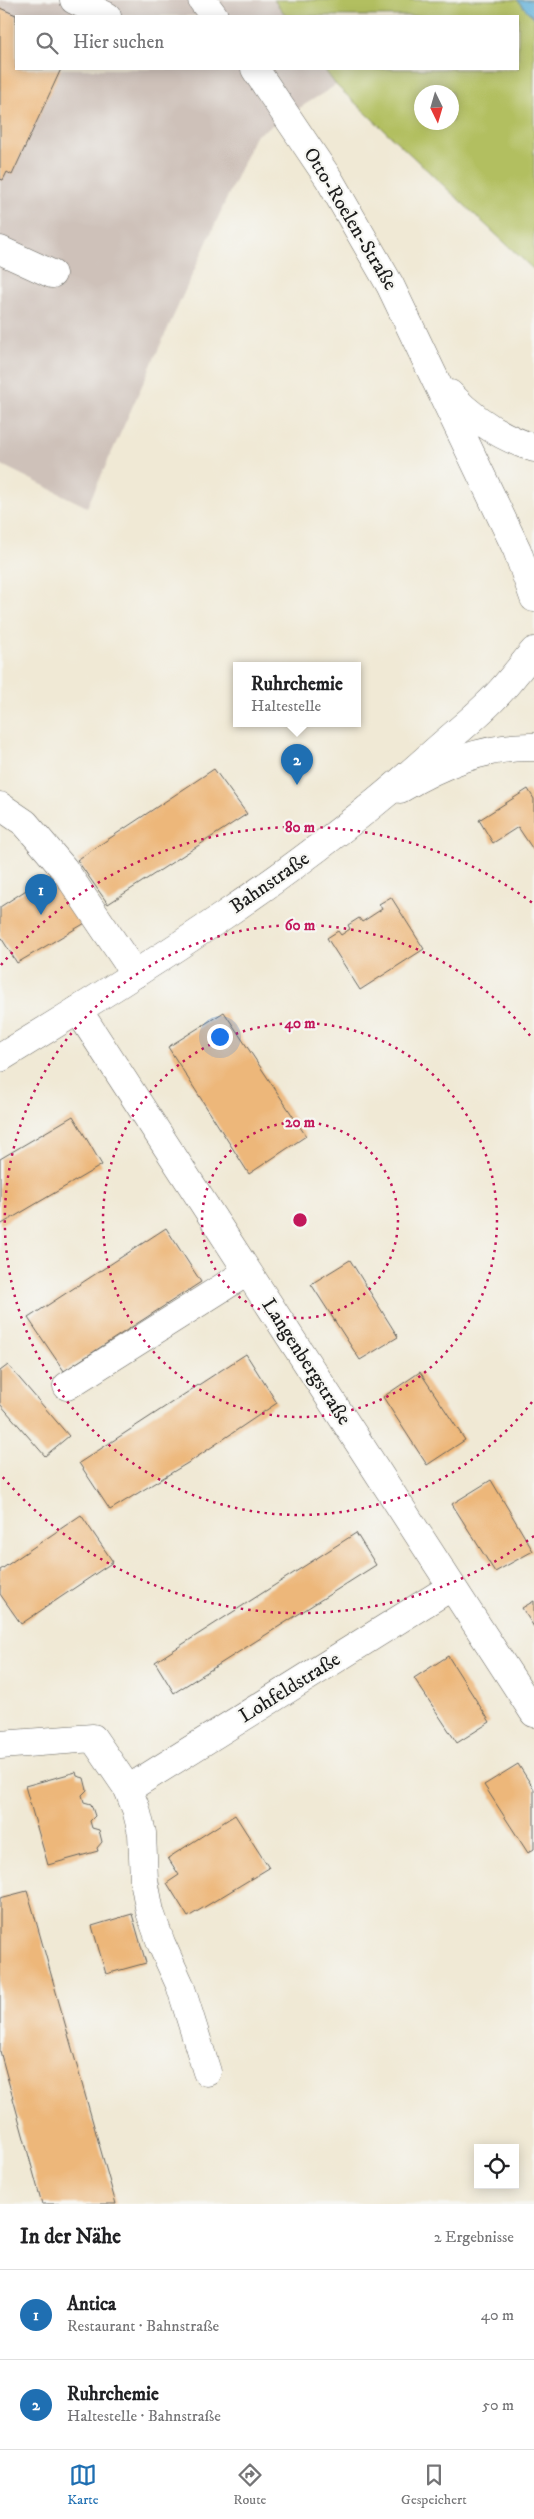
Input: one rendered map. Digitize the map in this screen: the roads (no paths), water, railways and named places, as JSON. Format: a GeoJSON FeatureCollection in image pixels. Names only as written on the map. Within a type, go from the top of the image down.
{"type":"FeatureCollection","features":[{"type":"Feature","properties":{"kind":"street"},"geometry":{"type":"LineString","coordinates":[[74,0],[105,15]]}},
{"type":"Feature","properties":{"kind":"street"},"geometry":{"type":"LineString","coordinates":[[202,0],[213,15]]}},
{"type":"Feature","properties":{"kind":"street","name":"Otto-Roelen-Straße"},"geometry":{"type":"LineString","coordinates":[[256,70],[329,179],[390,286],[517,550],[534,598]]}},
{"type":"Feature","properties":{"kind":"street"},"geometry":{"type":"LineString","coordinates":[[0,250],[52,274]]}},
{"type":"Feature","properties":{"kind":"street","name":"Otto-Roelen-Straße"},"geometry":{"type":"LineString","coordinates":[[434,376],[469,415],[513,441],[534,448]]}},
{"type":"Feature","properties":{"kind":"street","name":"Bahnstraße"},"geometry":{"type":"LineString","coordinates":[[0,1058],[135,974],[283,875],[381,800],[495,697],[534,650]]}},
{"type":"Feature","properties":{"kind":"street"},"geometry":{"type":"LineString","coordinates":[[381,800],[420,777],[461,758],[494,749],[534,747]]}},
{"type":"Feature","properties":{"kind":"street"},"geometry":{"type":"LineString","coordinates":[[0,806],[25,823],[64,869],[135,974]]}},
{"type":"Feature","properties":{"kind":"street","name":"Langenbergstraße"},"geometry":{"type":"LineString","coordinates":[[78,1010],[534,1713]]}},
{"type":"Feature","properties":{"kind":"street"},"geometry":{"type":"LineString","coordinates":[[67,1386],[247,1272]]}},
{"type":"Feature","properties":{"kind":"street","name":"Lohfeldstraße"},"geometry":{"type":"LineString","coordinates":[[128,1789],[451,1587]]}},
{"type":"Feature","properties":{"kind":"street"},"geometry":{"type":"LineString","coordinates":[[0,1745],[93,1738],[128,1789],[136,1809],[142,1833],[144,1880],[150,1912],[160,1943],[180,1986],[207,2072]]}},
{"type":"Feature","properties":{"kind":"water"},"geometry":{"type":"Polygon","coordinates":[[[517,0],[534,0],[534,18],[517,0]]]}},
{"type":"Feature","properties":{"kind":"place","name":"Ruhrchemie"},"geometry":{"type":"Point","coordinates":[297,785]}},
{"type":"Feature","properties":{"kind":"place","name":"Antica"},"geometry":{"type":"Point","coordinates":[41,915]}}]}
